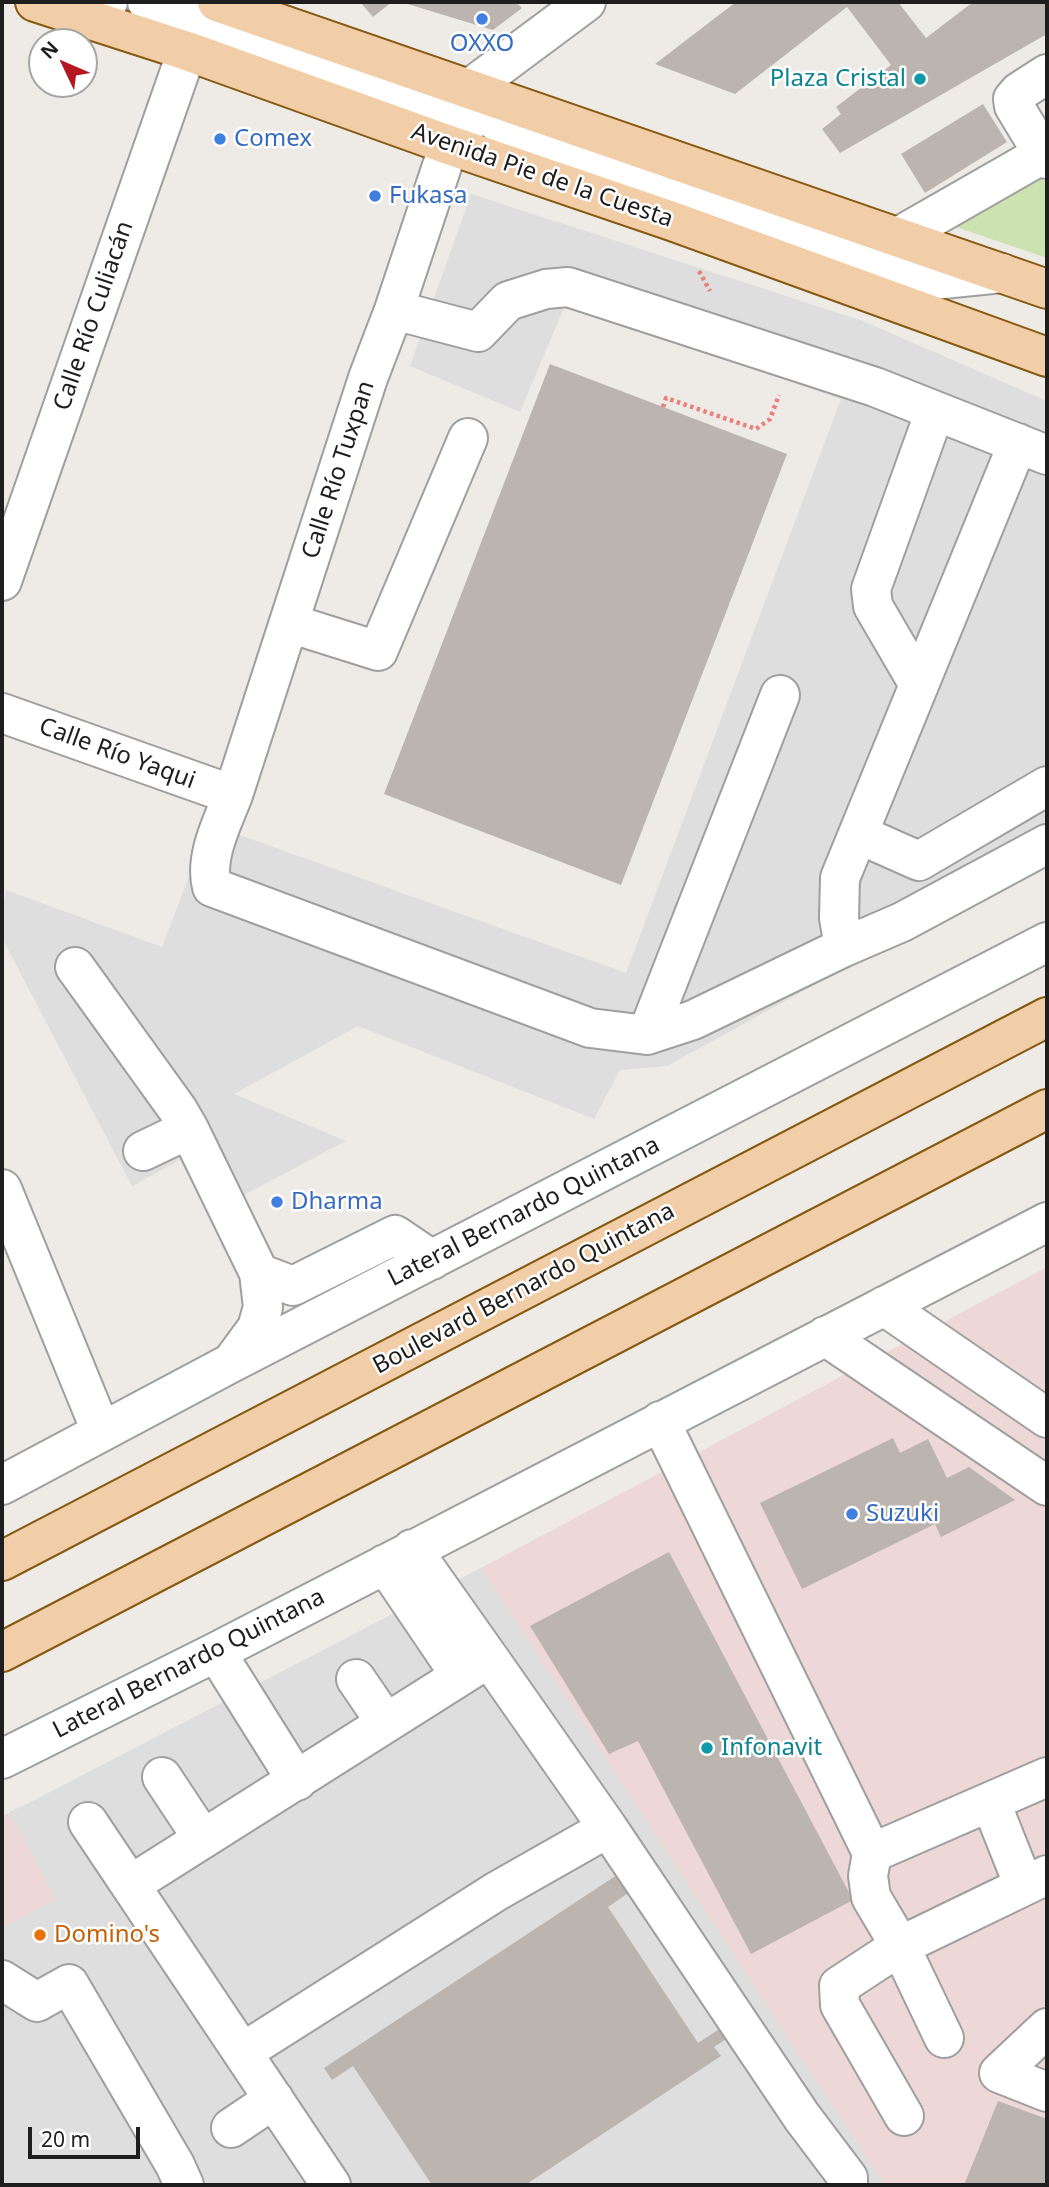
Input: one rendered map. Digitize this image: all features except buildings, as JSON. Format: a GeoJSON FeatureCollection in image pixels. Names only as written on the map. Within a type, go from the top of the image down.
{"type":"FeatureCollection","features":[{"type":"Feature","properties":{"kind":"main road"},"geometry":{"type":"LineString","coordinates":[[217,2],[1047,289]]}},
{"type":"Feature","properties":{"kind":"main road","name":"Avenida Pie de la Cuesta"},"geometry":{"type":"LineString","coordinates":[[48,6],[187,51],[449,145],[673,221],[1047,357]]}},
{"type":"Feature","properties":{"kind":"main road","name":"Boulevard Bernardo Quintana"},"geometry":{"type":"LineString","coordinates":[[2,1561],[1047,1017]]}},
{"type":"Feature","properties":{"kind":"main road"},"geometry":{"type":"LineString","coordinates":[[2,1652],[1047,1109]]}},
{"type":"Feature","properties":{"kind":"main road"},"geometry":{"type":"LineString","coordinates":[[2,1672],[98,1602]]}},
{"type":"Feature","properties":{"kind":"street"},"geometry":{"type":"LineString","coordinates":[[48,6],[108,2]]}},
{"type":"Feature","properties":{"kind":"street"},"geometry":{"type":"LineString","coordinates":[[147,2],[418,96],[534,174]]}},
{"type":"Feature","properties":{"kind":"street"},"geometry":{"type":"LineString","coordinates":[[469,89],[586,2]]}},
{"type":"Feature","properties":{"kind":"street","name":"Calle Río Culiacán"},"geometry":{"type":"LineString","coordinates":[[2,581],[187,51]]}},
{"type":"Feature","properties":{"kind":"street"},"geometry":{"type":"LineString","coordinates":[[426,74],[540,152],[913,282],[1002,273]]}},
{"type":"Feature","properties":{"kind":"street"},"geometry":{"type":"LineString","coordinates":[[898,237],[1045,156],[1014,106],[1013,99],[1018,92],[1047,74]]}},
{"type":"Feature","properties":{"kind":"street","name":"Calle Río Tuxpan"},"geometry":{"type":"LineString","coordinates":[[449,145],[394,310],[368,378],[217,839],[208,874],[212,887],[590,1028],[647,1035]]}},
{"type":"Feature","properties":{"kind":"street"},"geometry":{"type":"LineString","coordinates":[[394,310],[478,332],[508,300],[545,289],[568,287],[875,387],[1033,449],[919,685],[839,878],[839,918],[844,947]]}},
{"type":"Feature","properties":{"kind":"street"},"geometry":{"type":"LineString","coordinates":[[919,685],[873,606],[870,589],[935,411]]}},
{"type":"Feature","properties":{"kind":"street"},"geometry":{"type":"LineString","coordinates":[[289,622],[378,651],[468,438]]}},
{"type":"Feature","properties":{"kind":"street"},"geometry":{"type":"LineString","coordinates":[[647,1035],[780,695]]}},
{"type":"Feature","properties":{"kind":"street","name":"Calle Río Yaqui"},"geometry":{"type":"LineString","coordinates":[[2,713],[233,795]]}},
{"type":"Feature","properties":{"kind":"street"},"geometry":{"type":"LineString","coordinates":[[858,834],[919,861],[1047,786]]}},
{"type":"Feature","properties":{"kind":"street"},"geometry":{"type":"LineString","coordinates":[[647,1035],[693,1020],[902,922],[1047,844]]}},
{"type":"Feature","properties":{"kind":"street","name":"Lateral Bernardo Quintana"},"geometry":{"type":"LineString","coordinates":[[4,1479],[102,1431],[1047,942]]}},
{"type":"Feature","properties":{"kind":"street"},"geometry":{"type":"LineString","coordinates":[[75,967],[178,1110],[259,1273],[262,1307],[257,1328],[230,1363]]}},
{"type":"Feature","properties":{"kind":"street"},"geometry":{"type":"LineString","coordinates":[[143,1151],[188,1129]]}},
{"type":"Feature","properties":{"kind":"street"},"geometry":{"type":"LineString","coordinates":[[2,1189],[102,1431]]}},
{"type":"Feature","properties":{"kind":"street","name":"Lateral Bernardo Quintana"},"geometry":{"type":"LineString","coordinates":[[2,1759],[216,1652],[1047,1222]]}},
{"type":"Feature","properties":{"kind":"street"},"geometry":{"type":"LineString","coordinates":[[259,1273],[293,1286],[395,1235],[432,1259]]}},
{"type":"Feature","properties":{"kind":"street"},"geometry":{"type":"LineString","coordinates":[[884,1306],[1047,1418]]}},
{"type":"Feature","properties":{"kind":"street"},"geometry":{"type":"LineString","coordinates":[[825,1336],[1042,1472]]}},
{"type":"Feature","properties":{"kind":"street"},"geometry":{"type":"LineString","coordinates":[[660,1421],[872,1853],[868,1876],[871,1897],[901,1946],[944,2038]]}},
{"type":"Feature","properties":{"kind":"street"},"geometry":{"type":"LineString","coordinates":[[399,1557],[475,1666],[608,1828],[802,2117],[848,2178],[848,2185]]}},
{"type":"Feature","properties":{"kind":"street"},"geometry":{"type":"LineString","coordinates":[[216,1652],[297,1781]]}},
{"type":"Feature","properties":{"kind":"street"},"geometry":{"type":"LineString","coordinates":[[130,1885],[475,1666]]}},
{"type":"Feature","properties":{"kind":"street"},"geometry":{"type":"LineString","coordinates":[[356,1679],[386,1723]]}},
{"type":"Feature","properties":{"kind":"street"},"geometry":{"type":"LineString","coordinates":[[162,1777],[203,1839]]}},
{"type":"Feature","properties":{"kind":"street"},"geometry":{"type":"LineString","coordinates":[[872,1853],[1047,1777]]}},
{"type":"Feature","properties":{"kind":"street"},"geometry":{"type":"LineString","coordinates":[[904,2116],[840,2005],[839,1986],[901,1946],[1036,1880],[990,1803]]}},
{"type":"Feature","properties":{"kind":"street"},"geometry":{"type":"LineString","coordinates":[[88,1822],[331,2185]]}},
{"type":"Feature","properties":{"kind":"street"},"geometry":{"type":"LineString","coordinates":[[243,2052],[497,1891],[608,1828]]}},
{"type":"Feature","properties":{"kind":"street"},"geometry":{"type":"LineString","coordinates":[[2,1980],[37,2002],[69,1984],[179,2175]]}},
{"type":"Feature","properties":{"kind":"street"},"geometry":{"type":"LineString","coordinates":[[1047,2028],[999,2073],[1047,2092]]}},
{"type":"Feature","properties":{"kind":"street"},"geometry":{"type":"LineString","coordinates":[[231,2128],[274,2099]]}},
{"type":"Feature","properties":{"kind":"shaded area"},"geometry":{"type":"Polygon","coordinates":[[[471,194],[863,321],[1047,401],[1047,857],[667,1066],[620,1070],[594,1119],[358,1026],[234,1094],[346,1141],[208,1214],[180,1160],[132,1186],[2,938],[6,890],[162,947],[209,824],[626,973],[841,399],[566,303],[520,412],[410,366],[471,194]]]}},
{"type":"Feature","properties":{"kind":"shaded area"},"geometry":{"type":"Polygon","coordinates":[[[1047,1267],[1047,2185],[2,2185],[2,1816],[481,1568],[1047,1267]]]}},
{"type":"Feature","properties":{"kind":"shaded area"},"geometry":{"type":"Polygon","coordinates":[[[481,1568],[884,2185],[2,2185],[2,1928],[56,1899],[9,1812],[481,1568]]]}},
{"type":"Feature","properties":{"kind":"green space"},"geometry":{"type":"Polygon","coordinates":[[[1044,169],[1047,174],[1047,258],[950,225],[1044,169]]]}},
{"type":"Feature","properties":{"kind":"place","name":"OXXO"},"geometry":{"type":"Point","coordinates":[482,19]}},
{"type":"Feature","properties":{"kind":"place","name":"Plaza Cristal"},"geometry":{"type":"Point","coordinates":[920,79]}},
{"type":"Feature","properties":{"kind":"place","name":"Comex"},"geometry":{"type":"Point","coordinates":[220,139]}},
{"type":"Feature","properties":{"kind":"place","name":"Fukasa"},"geometry":{"type":"Point","coordinates":[375,196]}},
{"type":"Feature","properties":{"kind":"place","name":"Dharma"},"geometry":{"type":"Point","coordinates":[277,1202]}},
{"type":"Feature","properties":{"kind":"place","name":"Suzuki"},"geometry":{"type":"Point","coordinates":[852,1514]}},
{"type":"Feature","properties":{"kind":"place","name":"Infonavit"},"geometry":{"type":"Point","coordinates":[707,1748]}},
{"type":"Feature","properties":{"kind":"place","name":"Domino's"},"geometry":{"type":"Point","coordinates":[40,1935]}}]}
